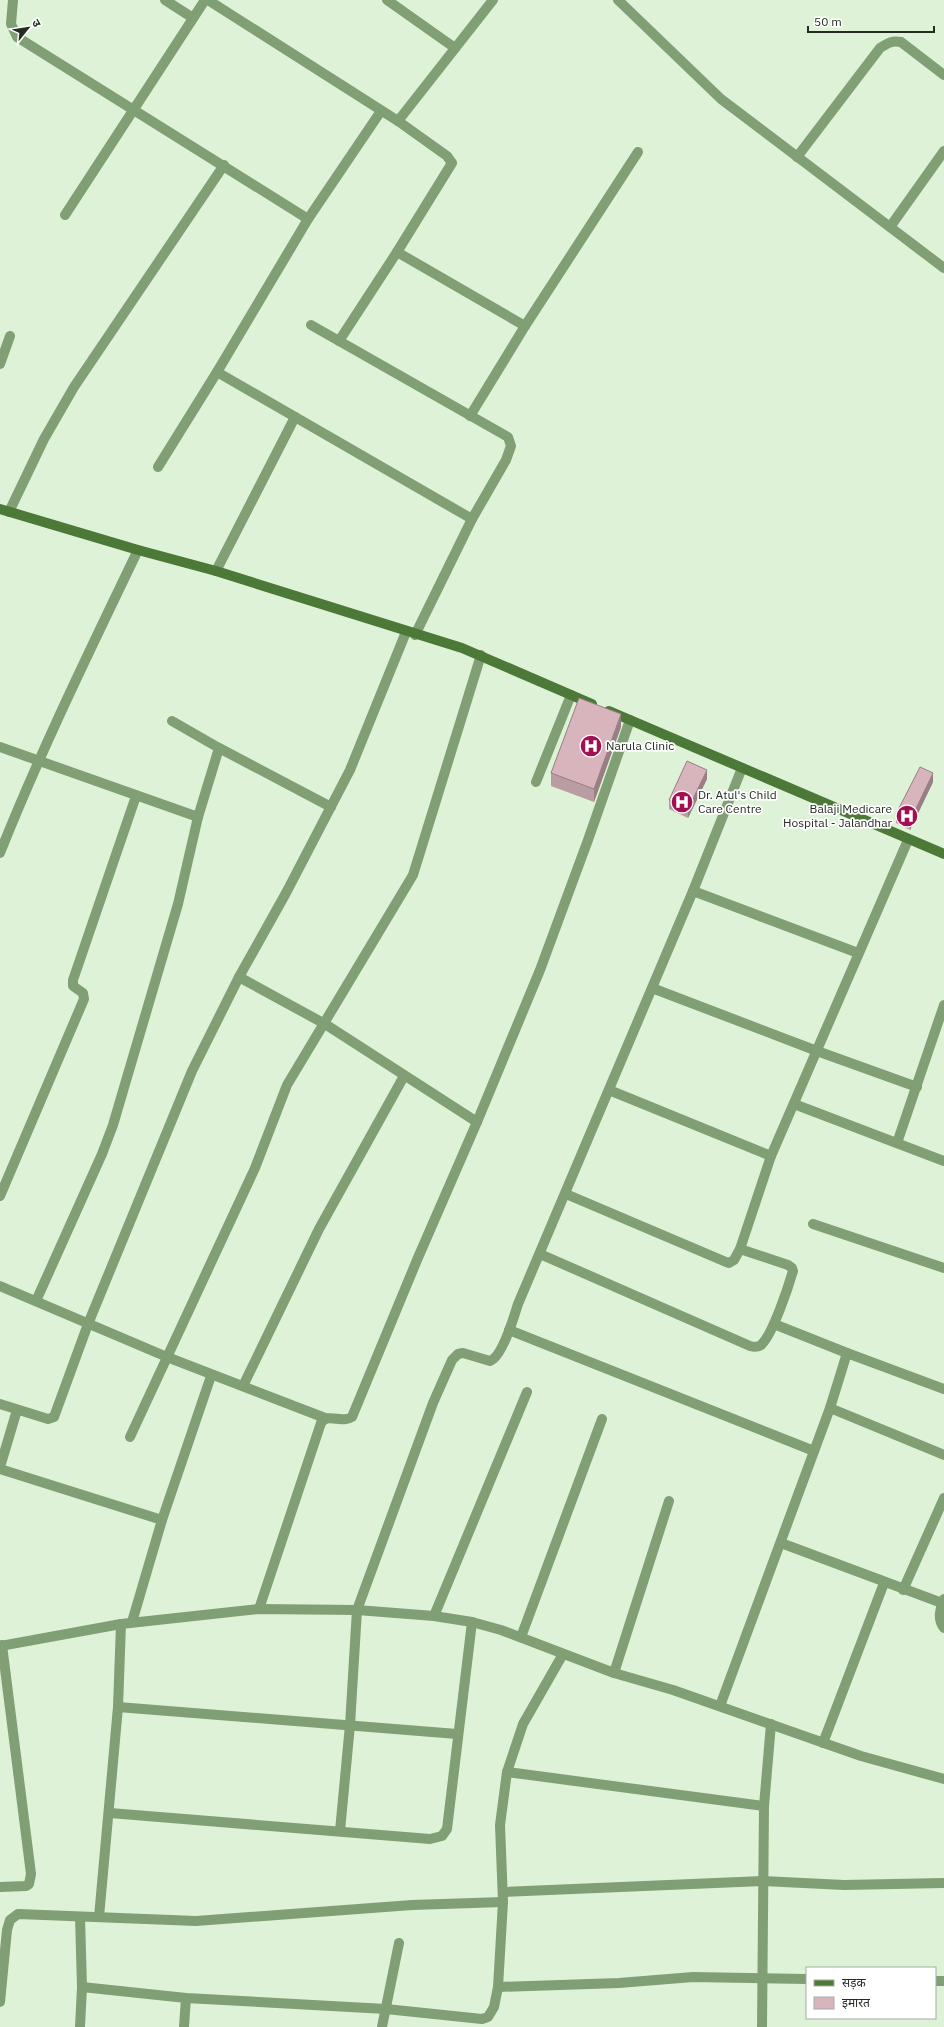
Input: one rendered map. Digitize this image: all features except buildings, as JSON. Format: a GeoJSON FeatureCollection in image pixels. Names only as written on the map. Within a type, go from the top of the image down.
{"type":"FeatureCollection","features":[{"type":"Feature","properties":{"kind":"street"},"geometry":{"type":"LineString","coordinates":[[13,0],[11,24],[17,37],[224,165],[308,219]]}},
{"type":"Feature","properties":{"kind":"street"},"geometry":{"type":"LineString","coordinates":[[165,0],[193,18]]}},
{"type":"Feature","properties":{"kind":"street"},"geometry":{"type":"LineString","coordinates":[[65,215],[133,109],[206,0],[398,121],[447,156],[452,163],[397,252],[338,341]]}},
{"type":"Feature","properties":{"kind":"street"},"geometry":{"type":"LineString","coordinates":[[387,0],[454,48]]}},
{"type":"Feature","properties":{"kind":"street"},"geometry":{"type":"LineString","coordinates":[[398,121],[493,0]]}},
{"type":"Feature","properties":{"kind":"street"},"geometry":{"type":"LineString","coordinates":[[618,0],[721,99],[944,268]]}},
{"type":"Feature","properties":{"kind":"street"},"geometry":{"type":"LineString","coordinates":[[797,157],[880,48],[887,43],[894,41],[901,42],[944,75]]}},
{"type":"Feature","properties":{"kind":"street"},"geometry":{"type":"LineString","coordinates":[[158,467],[217,372],[308,219],[381,111]]}},
{"type":"Feature","properties":{"kind":"street"},"geometry":{"type":"LineString","coordinates":[[890,227],[944,151]]}},
{"type":"Feature","properties":{"kind":"street"},"geometry":{"type":"LineString","coordinates":[[470,416],[525,326],[638,152]]}},
{"type":"Feature","properties":{"kind":"street"},"geometry":{"type":"LineString","coordinates":[[224,165],[74,387],[4,510],[138,550],[216,571],[481,655],[908,840],[944,854]]}},
{"type":"Feature","properties":{"kind":"street"},"geometry":{"type":"LineString","coordinates":[[397,252],[525,326]]}},
{"type":"Feature","properties":{"kind":"street"},"geometry":{"type":"LineString","coordinates":[[0,1404],[48,1419],[54,1417],[88,1324],[192,1071],[239,977],[286,893],[331,807],[410,633],[506,460],[511,446],[508,437],[311,325]]}},
{"type":"Feature","properties":{"kind":"street"},"geometry":{"type":"LineString","coordinates":[[0,364],[10,336]]}},
{"type":"Feature","properties":{"kind":"street"},"geometry":{"type":"LineString","coordinates":[[217,372],[472,519]]}},
{"type":"Feature","properties":{"kind":"street"},"geometry":{"type":"LineString","coordinates":[[216,571],[295,416]]}},
{"type":"Feature","properties":{"kind":"street"},"geometry":{"type":"LineString","coordinates":[[0,853],[40,760],[97,635],[138,550]]}},
{"type":"Feature","properties":{"kind":"street"},"geometry":{"type":"LineString","coordinates":[[130,1437],[255,1168],[287,1085],[325,1024],[413,875],[481,655]]}},
{"type":"Feature","properties":{"kind":"street"},"geometry":{"type":"LineString","coordinates":[[536,782],[571,695]]}},
{"type":"Feature","properties":{"kind":"street"},"geometry":{"type":"LineString","coordinates":[[0,1286],[211,1376],[243,1386],[325,1418],[345,1420],[352,1417],[477,1122],[570,892],[630,720]]}},
{"type":"Feature","properties":{"kind":"street"},"geometry":{"type":"LineString","coordinates":[[172,722],[331,807]]}},
{"type":"Feature","properties":{"kind":"street"},"geometry":{"type":"LineString","coordinates":[[0,747],[198,817]]}},
{"type":"Feature","properties":{"kind":"street"},"geometry":{"type":"LineString","coordinates":[[36,1301],[102,1154],[113,1125],[178,904],[198,817],[219,748]]}},
{"type":"Feature","properties":{"kind":"street"},"geometry":{"type":"LineString","coordinates":[[340,1830],[350,1726],[357,1610],[433,1403],[452,1360],[458,1354],[463,1353],[485,1360],[493,1360],[509,1330],[693,891],[742,768]]}},
{"type":"Feature","properties":{"kind":"street"},"geometry":{"type":"LineString","coordinates":[[0,1196],[84,999],[83,993],[73,986],[73,980],[136,796]]}},
{"type":"Feature","properties":{"kind":"street"},"geometry":{"type":"LineString","coordinates":[[566,1194],[726,1262],[732,1262],[740,1249],[771,1156],[908,840]]}},
{"type":"Feature","properties":{"kind":"street"},"geometry":{"type":"LineString","coordinates":[[693,891],[858,953]]}},
{"type":"Feature","properties":{"kind":"street"},"geometry":{"type":"LineString","coordinates":[[239,977],[325,1024],[477,1122]]}},
{"type":"Feature","properties":{"kind":"street"},"geometry":{"type":"LineString","coordinates":[[652,988],[817,1051],[917,1087]]}},
{"type":"Feature","properties":{"kind":"street"},"geometry":{"type":"LineString","coordinates":[[897,1143],[944,1005]]}},
{"type":"Feature","properties":{"kind":"street"},"geometry":{"type":"LineString","coordinates":[[243,1386],[319,1229],[404,1076]]}},
{"type":"Feature","properties":{"kind":"street"},"geometry":{"type":"LineString","coordinates":[[609,1090],[771,1156]]}},
{"type":"Feature","properties":{"kind":"street"},"geometry":{"type":"LineString","coordinates":[[794,1104],[944,1161]]}},
{"type":"Feature","properties":{"kind":"street"},"geometry":{"type":"LineString","coordinates":[[813,1224],[944,1268]]}},
{"type":"Feature","properties":{"kind":"street"},"geometry":{"type":"LineString","coordinates":[[540,1254],[754,1347],[762,1344],[774,1324],[792,1275],[792,1268],[788,1265],[740,1249]]}},
{"type":"Feature","properties":{"kind":"street"},"geometry":{"type":"LineString","coordinates":[[774,1324],[944,1390]]}},
{"type":"Feature","properties":{"kind":"street"},"geometry":{"type":"LineString","coordinates":[[509,1330],[814,1451]]}},
{"type":"Feature","properties":{"kind":"street"},"geometry":{"type":"LineString","coordinates":[[720,1706],[830,1408],[846,1353]]}},
{"type":"Feature","properties":{"kind":"street"},"geometry":{"type":"LineString","coordinates":[[132,1622],[162,1520],[211,1376]]}},
{"type":"Feature","properties":{"kind":"street"},"geometry":{"type":"LineString","coordinates":[[434,1616],[527,1392]]}},
{"type":"Feature","properties":{"kind":"street"},"geometry":{"type":"LineString","coordinates":[[830,1408],[944,1455]]}},
{"type":"Feature","properties":{"kind":"street"},"geometry":{"type":"LineString","coordinates":[[17,1410],[0,1468],[162,1520]]}},
{"type":"Feature","properties":{"kind":"street"},"geometry":{"type":"LineString","coordinates":[[260,1609],[321,1423],[325,1418]]}},
{"type":"Feature","properties":{"kind":"street"},"geometry":{"type":"LineString","coordinates":[[521,1637],[602,1419]]}},
{"type":"Feature","properties":{"kind":"street"},"geometry":{"type":"LineString","coordinates":[[903,1590],[944,1498]]}},
{"type":"Feature","properties":{"kind":"street"},"geometry":{"type":"LineString","coordinates":[[614,1672],[669,1501]]}},
{"type":"Feature","properties":{"kind":"street"},"geometry":{"type":"LineString","coordinates":[[781,1543],[903,1590],[943,1601],[940,1619],[944,1628]]}},
{"type":"Feature","properties":{"kind":"street"},"geometry":{"type":"LineString","coordinates":[[823,1742],[884,1583]]}},
{"type":"Feature","properties":{"kind":"street"},"geometry":{"type":"LineString","coordinates":[[0,1887],[26,1886],[29,1884],[31,1874],[1,1646],[132,1622],[260,1609],[357,1610],[434,1616],[472,1622],[521,1637],[614,1672],[720,1706],[861,1756],[944,1779]]}},
{"type":"Feature","properties":{"kind":"street"},"geometry":{"type":"LineString","coordinates":[[110,1813],[430,1838],[442,1836],[447,1829],[457,1734],[472,1622]]}},
{"type":"Feature","properties":{"kind":"street"},"geometry":{"type":"LineString","coordinates":[[99,1917],[110,1813],[118,1707],[121,1624]]}},
{"type":"Feature","properties":{"kind":"street"},"geometry":{"type":"LineString","coordinates":[[82,1987],[186,1998],[386,2009],[482,2019],[488,2017],[492,2013],[498,1987],[503,1897],[500,1825],[507,1772],[529,1711],[563,1654]]}},
{"type":"Feature","properties":{"kind":"street"},"geometry":{"type":"LineString","coordinates":[[118,1707],[457,1734]]}},
{"type":"Feature","properties":{"kind":"street"},"geometry":{"type":"LineString","coordinates":[[762,2027],[764,1806],[771,1724]]}},
{"type":"Feature","properties":{"kind":"street"},"geometry":{"type":"LineString","coordinates":[[507,1772],[764,1806]]}},
{"type":"Feature","properties":{"kind":"street"},"geometry":{"type":"LineString","coordinates":[[0,2002],[7,1930],[10,1920],[14,1916],[22,1914],[196,1920],[503,1897],[763,1881],[844,1885],[944,1883]]}},
{"type":"Feature","properties":{"kind":"street"},"geometry":{"type":"LineString","coordinates":[[80,1917],[82,1987],[80,2027]]}},
{"type":"Feature","properties":{"kind":"street"},"geometry":{"type":"LineString","coordinates":[[382,2027],[398,1943]]}},
{"type":"Feature","properties":{"kind":"street"},"geometry":{"type":"LineString","coordinates":[[498,1987],[619,1982],[693,1977],[806,1979]]}},
{"type":"Feature","properties":{"kind":"street"},"geometry":{"type":"LineString","coordinates":[[184,2027],[186,1998]]}},
{"type":"Feature","properties":{"kind":"place","name":"Narula Clinic"},"geometry":{"type":"Point","coordinates":[591,746]}},
{"type":"Feature","properties":{"kind":"place","name":"Dr. Atul's Child Care Centre"},"geometry":{"type":"Point","coordinates":[682,802]}},
{"type":"Feature","properties":{"kind":"place","name":"Balaji Medicare Hospital - Jalandhar"},"geometry":{"type":"Point","coordinates":[907,816]}}]}
